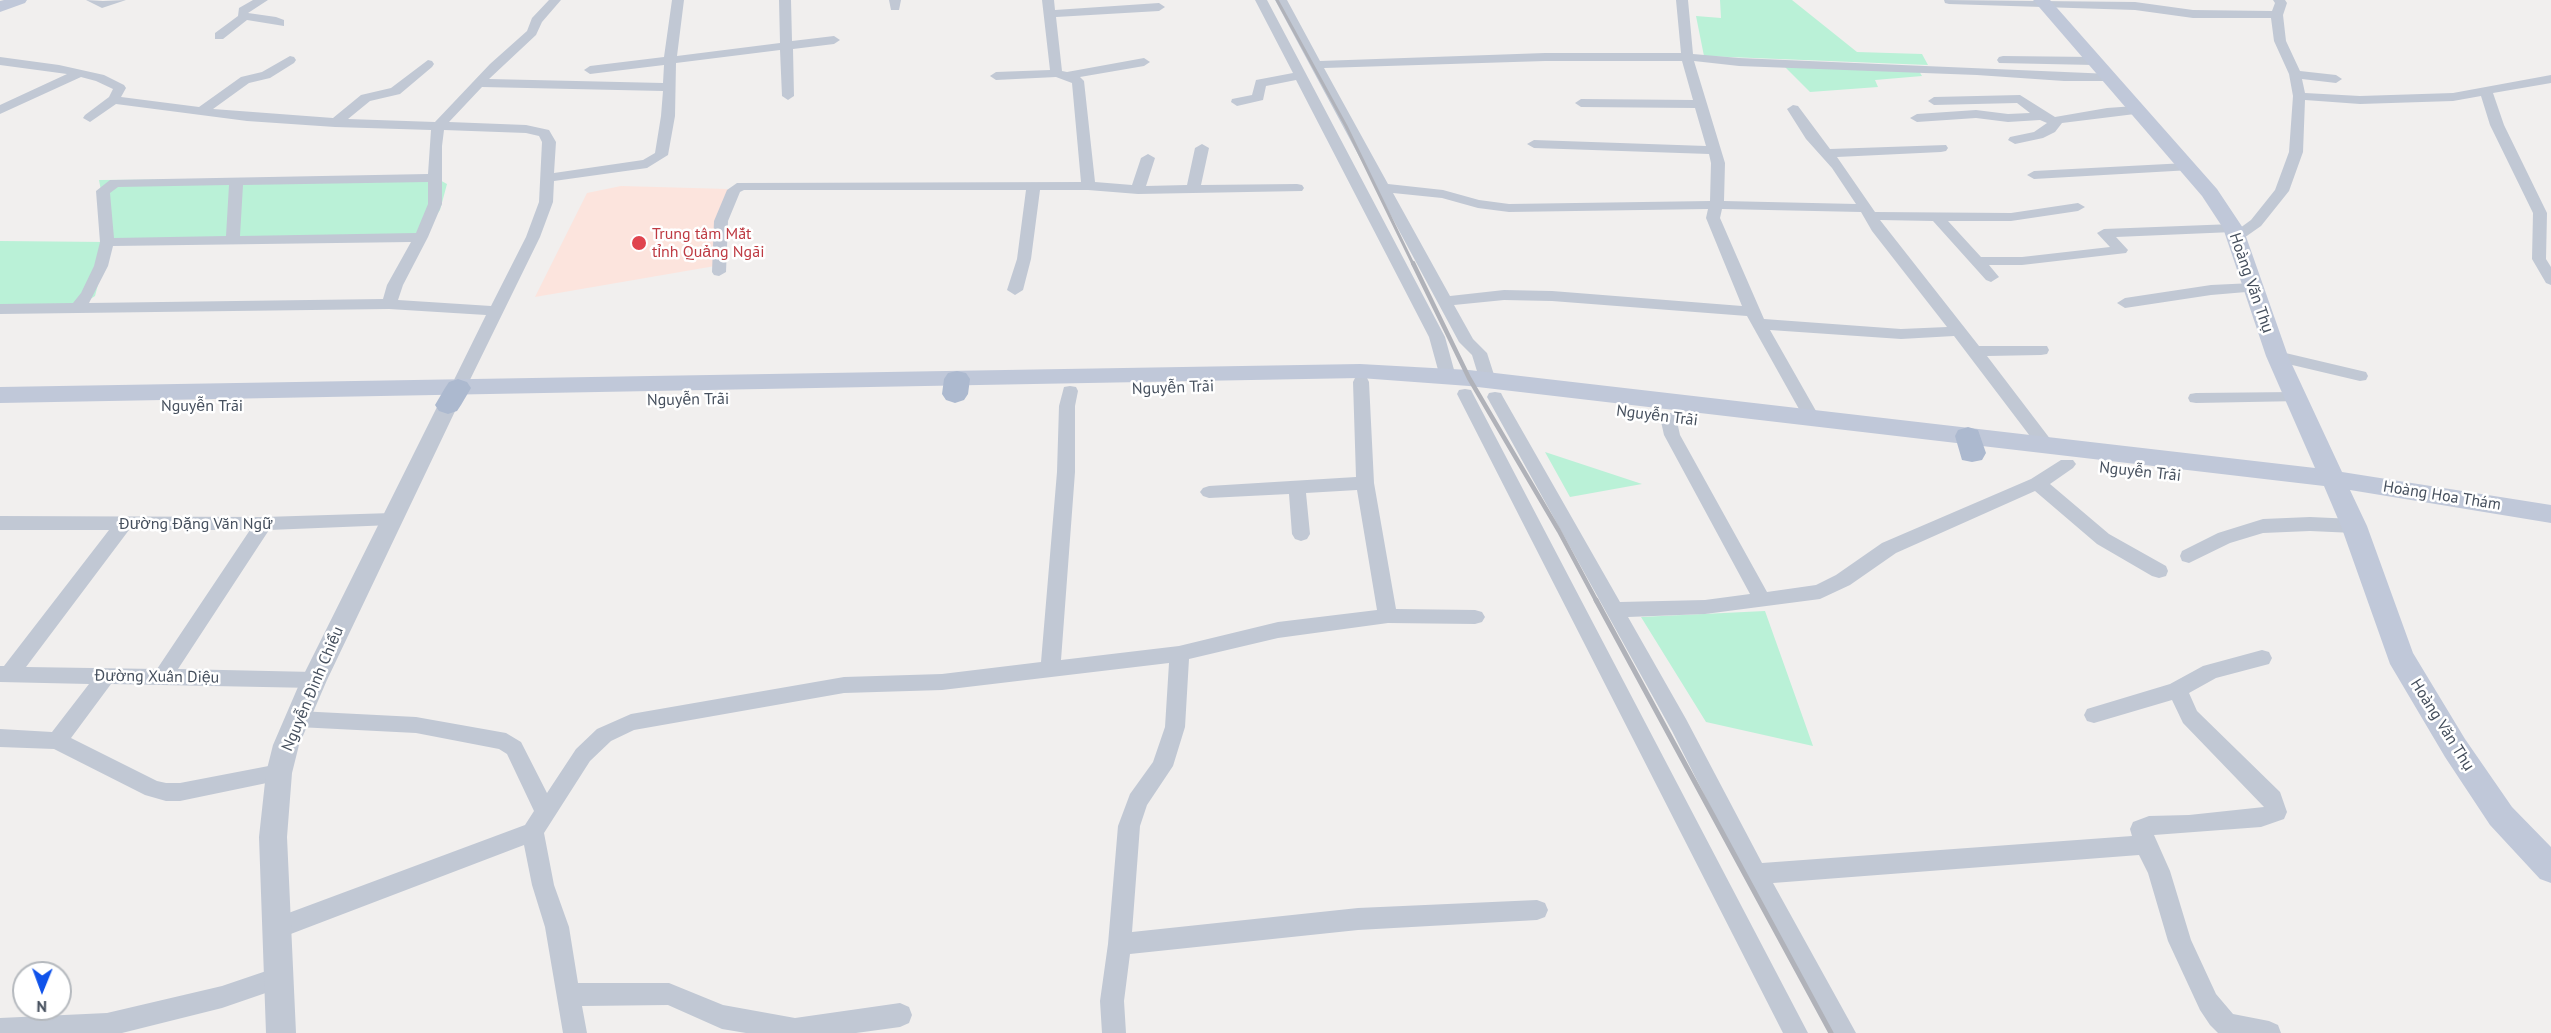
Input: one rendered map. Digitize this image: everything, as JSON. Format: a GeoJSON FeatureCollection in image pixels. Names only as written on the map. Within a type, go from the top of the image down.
{"type":"FeatureCollection","features":[{"type":"Feature","properties":{"kind":"main road"},"geometry":{"type":"LineString","coordinates":[[0,7],[19,0]]}},
{"type":"Feature","properties":{"kind":"main road","name":"Hoàng Văn Thụ"},"geometry":{"type":"LineString","coordinates":[[2042,2],[2210,193],[2234,233],[2277,356],[2354,526],[2400,656],[2455,748],[2501,816],[2551,869]]}},
{"type":"Feature","properties":{"kind":"main road","name":"Nguyễn Trãi"},"geometry":{"type":"LineString","coordinates":[[0,407],[956,386],[1360,371],[1448,377],[1492,389],[1668,417],[1970,445],[2045,444],[2337,486]]}},
{"type":"Feature","properties":{"kind":"main road","name":"Nguyễn Trãi"},"geometry":{"type":"LineString","coordinates":[[956,386],[1070,391],[1361,382],[1466,394],[1492,389],[1812,418],[2067,464],[2337,486]]}},
{"type":"Feature","properties":{"kind":"main road","name":"Nguyễn Trãi"},"geometry":{"type":"LineString","coordinates":[[0,395],[453,397]]}},
{"type":"Feature","properties":{"kind":"main road","name":"Hoàng Hoa Thám"},"geometry":{"type":"LineString","coordinates":[[2337,486],[2551,513]]}},
{"type":"Feature","properties":{"kind":"main road","name":"Hoàng Hoa Thám"},"geometry":{"type":"LineString","coordinates":[[2337,486],[2551,525]]}},
{"type":"Feature","properties":{"kind":"street"},"geometry":{"type":"LineString","coordinates":[[81,12],[97,2],[120,0]]}},
{"type":"Feature","properties":{"kind":"street"},"geometry":{"type":"LineString","coordinates":[[245,16],[242,14],[243,10],[262,0]]}},
{"type":"Feature","properties":{"kind":"street"},"geometry":{"type":"LineString","coordinates":[[389,304],[395,285],[421,237],[435,204],[435,146],[438,126],[532,32],[536,21],[555,0]]}},
{"type":"Feature","properties":{"kind":"street"},"geometry":{"type":"LineString","coordinates":[[549,178],[631,167],[647,164],[659,158],[665,142],[670,60],[678,0]]}},
{"type":"Feature","properties":{"kind":"street"},"geometry":{"type":"LineString","coordinates":[[785,0],[788,96]]}},
{"type":"Feature","properties":{"kind":"street"},"geometry":{"type":"LineString","coordinates":[[1261,0],[1437,337],[1448,377]]}},
{"type":"Feature","properties":{"kind":"street"},"geometry":{"type":"LineString","coordinates":[[1281,0],[1467,342],[1479,353],[1492,389],[1679,725],[1756,874],[1844,1033]]}},
{"type":"Feature","properties":{"kind":"street"},"geometry":{"type":"LineString","coordinates":[[1682,0],[1687,57],[1718,163],[1719,194],[1713,218],[1757,318],[1812,418]]}},
{"type":"Feature","properties":{"kind":"street"},"geometry":{"type":"LineString","coordinates":[[1976,261],[2022,261],[2121,250],[2104,234],[2234,233],[2256,222],[2282,191],[2296,152],[2299,96],[2295,74],[2280,41],[2277,15],[2281,3],[2279,0]]}},
{"type":"Feature","properties":{"kind":"street"},"geometry":{"type":"LineString","coordinates":[[1949,1],[2042,2],[2135,6],[2193,14],[2277,15]]}},
{"type":"Feature","properties":{"kind":"street"},"geometry":{"type":"LineString","coordinates":[[1062,74],[1048,7],[1160,7]]}},
{"type":"Feature","properties":{"kind":"street"},"geometry":{"type":"LineString","coordinates":[[219,36],[245,16],[280,23]]}},
{"type":"Feature","properties":{"kind":"street"},"geometry":{"type":"LineString","coordinates":[[590,70],[834,40]]}},
{"type":"Feature","properties":{"kind":"street"},"geometry":{"type":"LineString","coordinates":[[1315,65],[1545,57],[1687,57],[1739,62],[2107,77]]}},
{"type":"Feature","properties":{"kind":"street"},"geometry":{"type":"LineString","coordinates":[[2010,57],[2094,61]]}},
{"type":"Feature","properties":{"kind":"street"},"geometry":{"type":"LineString","coordinates":[[200,112],[232,92],[245,80],[266,75],[290,60]]}},
{"type":"Feature","properties":{"kind":"street"},"geometry":{"type":"LineString","coordinates":[[0,61],[80,73],[100,78],[120,88],[114,99],[90,118]]}},
{"type":"Feature","properties":{"kind":"street"},"geometry":{"type":"LineString","coordinates":[[996,76],[1062,74],[1144,62]]}},
{"type":"Feature","properties":{"kind":"street"},"geometry":{"type":"LineString","coordinates":[[335,123],[366,98],[395,91],[428,64]]}},
{"type":"Feature","properties":{"kind":"street"},"geometry":{"type":"LineString","coordinates":[[1937,79],[1934,75],[1980,76],[1977,71]]}},
{"type":"Feature","properties":{"kind":"street"},"geometry":{"type":"LineString","coordinates":[[0,110],[80,73]]}},
{"type":"Feature","properties":{"kind":"street"},"geometry":{"type":"LineString","coordinates":[[1062,74],[1078,81],[1088,186]]}},
{"type":"Feature","properties":{"kind":"street"},"geometry":{"type":"LineString","coordinates":[[2295,74],[2336,79]]}},
{"type":"Feature","properties":{"kind":"street"},"geometry":{"type":"LineString","coordinates":[[1237,102],[1258,97],[1260,82],[1300,75]]}},
{"type":"Feature","properties":{"kind":"street"},"geometry":{"type":"LineString","coordinates":[[2299,96],[2360,100],[2453,97],[2551,79]]}},
{"type":"Feature","properties":{"kind":"street"},"geometry":{"type":"LineString","coordinates":[[479,83],[669,87]]}},
{"type":"Feature","properties":{"kind":"street"},"geometry":{"type":"LineString","coordinates":[[2486,91],[2497,124],[2545,224],[2540,259],[2551,280]]}},
{"type":"Feature","properties":{"kind":"street"},"geometry":{"type":"LineString","coordinates":[[114,99],[200,112],[335,123],[526,129],[544,133],[549,142],[546,202],[533,237],[453,397]]}},
{"type":"Feature","properties":{"kind":"street"},"geometry":{"type":"LineString","coordinates":[[1934,102],[2020,99],[2048,119],[2050,129],[2015,141]]}},
{"type":"Feature","properties":{"kind":"street"},"geometry":{"type":"LineString","coordinates":[[1581,103],[1699,104]]}},
{"type":"Feature","properties":{"kind":"street"},"geometry":{"type":"LineString","coordinates":[[1793,109],[1837,165],[1877,228],[1956,331],[2004,388],[2045,444]]}},
{"type":"Feature","properties":{"kind":"street"},"geometry":{"type":"LineString","coordinates":[[1917,118],[1976,114],[2048,119],[2135,110]]}},
{"type":"Feature","properties":{"kind":"street"},"geometry":{"type":"LineString","coordinates":[[1534,144],[1714,150]]}},
{"type":"Feature","properties":{"kind":"street"},"geometry":{"type":"LineString","coordinates":[[1193,189],[1202,148]]}},
{"type":"Feature","properties":{"kind":"street"},"geometry":{"type":"LineString","coordinates":[[1826,153],[1941,148]]}},
{"type":"Feature","properties":{"kind":"street"},"geometry":{"type":"LineString","coordinates":[[1138,190],[1148,158]]}},
{"type":"Feature","properties":{"kind":"street"},"geometry":{"type":"LineString","coordinates":[[2034,175],[2186,167]]}},
{"type":"Feature","properties":{"kind":"street"},"geometry":{"type":"LineString","coordinates":[[78,307],[92,285],[107,242],[103,191],[115,183],[436,178]]}},
{"type":"Feature","properties":{"kind":"street"},"geometry":{"type":"LineString","coordinates":[[233,240],[236,181]]}},
{"type":"Feature","properties":{"kind":"street"},"geometry":{"type":"LineString","coordinates":[[719,272],[721,221],[736,187],[747,185],[1088,186],[1138,190],[1297,188]]}},
{"type":"Feature","properties":{"kind":"street"},"geometry":{"type":"LineString","coordinates":[[1015,290],[1023,259],[1034,186]]}},
{"type":"Feature","properties":{"kind":"street"},"geometry":{"type":"LineString","coordinates":[[1384,188],[1426,191],[1478,204],[1509,208],[1716,205],[1937,217],[2011,217],[2078,207]]}},
{"type":"Feature","properties":{"kind":"street"},"geometry":{"type":"LineString","coordinates":[[1937,217],[1991,277]]}},
{"type":"Feature","properties":{"kind":"street"},"geometry":{"type":"LineString","coordinates":[[107,242],[421,237]]}},
{"type":"Feature","properties":{"kind":"street"},"geometry":{"type":"LineString","coordinates":[[2125,303],[2211,290],[2253,288]]}},
{"type":"Feature","properties":{"kind":"street"},"geometry":{"type":"LineString","coordinates":[[1445,301],[1504,295],[1552,296],[1901,334],[1956,331]]}},
{"type":"Feature","properties":{"kind":"street"},"geometry":{"type":"LineString","coordinates":[[0,309],[389,304],[495,310]]}},
{"type":"Feature","properties":{"kind":"street"},"geometry":{"type":"LineString","coordinates":[[1973,351],[2041,350]]}},
{"type":"Feature","properties":{"kind":"street"},"geometry":{"type":"LineString","coordinates":[[2277,356],[2360,376]]}},
{"type":"Feature","properties":{"kind":"street"},"geometry":{"type":"LineString","coordinates":[[1361,382],[1365,483],[1388,616]]}},
{"type":"Feature","properties":{"kind":"street"},"geometry":{"type":"LineString","coordinates":[[1050,670],[1066,472],[1067,406],[1070,391]]}},
{"type":"Feature","properties":{"kind":"street"},"geometry":{"type":"LineString","coordinates":[[1466,394],[1796,1033]]}},
{"type":"Feature","properties":{"kind":"street","name":"Nguyễn Đình Chiểu"},"geometry":{"type":"LineString","coordinates":[[281,1033],[273,837],[279,773],[286,745],[314,680],[453,397]]}},
{"type":"Feature","properties":{"kind":"street"},"geometry":{"type":"LineString","coordinates":[[2196,398],[2295,397]]}},
{"type":"Feature","properties":{"kind":"street"},"geometry":{"type":"LineString","coordinates":[[1668,417],[1672,435],[1762,599]]}},
{"type":"Feature","properties":{"kind":"street"},"geometry":{"type":"LineString","coordinates":[[1613,610],[1705,607],[1820,592],[1844,580],[1889,548],[2037,483],[2067,464]]}},
{"type":"Feature","properties":{"kind":"street"},"geometry":{"type":"LineString","coordinates":[[1209,492],[1365,483]]}},
{"type":"Feature","properties":{"kind":"street"},"geometry":{"type":"LineString","coordinates":[[2037,483],[2103,539],[2158,571]]}},
{"type":"Feature","properties":{"kind":"street"},"geometry":{"type":"LineString","coordinates":[[1297,487],[1301,534]]}},
{"type":"Feature","properties":{"kind":"street","name":"Đường Đặng Văn Ngữ"},"geometry":{"type":"LineString","coordinates":[[0,524],[264,524],[392,519]]}},
{"type":"Feature","properties":{"kind":"street"},"geometry":{"type":"LineString","coordinates":[[4,674],[124,524]]}},
{"type":"Feature","properties":{"kind":"street"},"geometry":{"type":"LineString","coordinates":[[162,677],[264,524]]}},
{"type":"Feature","properties":{"kind":"street"},"geometry":{"type":"LineString","coordinates":[[2190,556],[2224,537],[2263,526],[2310,524],[2354,526]]}},
{"type":"Feature","properties":{"kind":"street"},"geometry":{"type":"LineString","coordinates":[[275,929],[533,832],[583,755],[604,735],[632,722],[844,685],[942,682],[1179,654],[1278,630],[1388,616],[1475,617]]}},
{"type":"Feature","properties":{"kind":"street"},"geometry":{"type":"LineString","coordinates":[[1114,1033],[1112,1001],[1120,944],[1129,826],[1138,801],[1162,766],[1175,727],[1179,654]]}},
{"type":"Feature","properties":{"kind":"street"},"geometry":{"type":"LineString","coordinates":[[2094,716],[2178,690],[2210,672],[2262,658]]}},
{"type":"Feature","properties":{"kind":"street","name":"Đường Xuân Diệu"},"geometry":{"type":"LineString","coordinates":[[4,674],[314,680]]}},
{"type":"Feature","properties":{"kind":"street"},"geometry":{"type":"LineString","coordinates":[[57,741],[106,676]]}},
{"type":"Feature","properties":{"kind":"street"},"geometry":{"type":"LineString","coordinates":[[2178,690],[2190,717],[2272,799],[2276,812],[2261,818],[2149,826],[2141,829],[2145,845],[2159,871],[2180,941],[2208,1002],[2227,1024],[2269,1033]]}},
{"type":"Feature","properties":{"kind":"street"},"geometry":{"type":"LineString","coordinates":[[298,719],[416,725],[506,742],[514,748],[546,813]]}},
{"type":"Feature","properties":{"kind":"street"},"geometry":{"type":"LineString","coordinates":[[0,738],[57,741],[153,789],[166,792],[180,792],[279,773]]}},
{"type":"Feature","properties":{"kind":"street"},"geometry":{"type":"LineString","coordinates":[[533,832],[543,885],[557,927],[575,1033]]}},
{"type":"Feature","properties":{"kind":"street"},"geometry":{"type":"LineString","coordinates":[[1756,874],[2080,848],[2145,845]]}},
{"type":"Feature","properties":{"kind":"street"},"geometry":{"type":"LineString","coordinates":[[1120,944],[1358,919],[1537,910]]}},
{"type":"Feature","properties":{"kind":"street"},"geometry":{"type":"LineString","coordinates":[[0,1030],[107,1025],[222,997],[278,978]]}},
{"type":"Feature","properties":{"kind":"street"},"geometry":{"type":"LineString","coordinates":[[567,995],[669,994],[722,1017],[795,1030],[900,1015]]}},
{"type":"Feature","properties":{"kind":"shaded area","name":"Trung tâm Mắt tỉnh Quảng Ngãi"},"geometry":{"type":"Polygon","coordinates":[[[621,186],[728,189],[716,219],[715,266],[535,297],[587,193],[621,186]]]}},
{"type":"Feature","properties":{"kind":"green space"},"geometry":{"type":"Polygon","coordinates":[[[1720,0],[1792,0],[1857,52],[1922,54],[1928,65],[1704,56],[1696,16],[1721,18],[1720,0]]]}},
{"type":"Feature","properties":{"kind":"green space"},"geometry":{"type":"Polygon","coordinates":[[[1784,66],[1919,71],[1922,76],[1875,80],[1878,87],[1810,92],[1784,66]]]}},
{"type":"Feature","properties":{"kind":"green space"},"geometry":{"type":"Polygon","coordinates":[[[436,178],[447,184],[440,210],[421,237],[109,242],[95,296],[78,307],[0,312],[0,241],[107,242],[107,223],[99,180],[436,178]]]}},
{"type":"Feature","properties":{"kind":"green space"},"geometry":{"type":"Polygon","coordinates":[[[1545,452],[1642,484],[1570,497],[1545,452]]]}},
{"type":"Feature","properties":{"kind":"green space"},"geometry":{"type":"Polygon","coordinates":[[[1765,611],[1813,746],[1706,722],[1641,617],[1765,611]]]}},
{"type":"Feature","properties":{"kind":"railway"},"geometry":{"type":"LineString","coordinates":[[1277,0],[1346,126],[1413,264]]}},
{"type":"Feature","properties":{"kind":"railway"},"geometry":{"type":"LineString","coordinates":[[1413,263],[1469,378],[1559,531],[1597,602]]}},
{"type":"Feature","properties":{"kind":"railway"},"geometry":{"type":"LineString","coordinates":[[1596,600],[1831,1033]]}},
{"type":"Feature","properties":{"kind":"place","name":"Trung tâm Mắt tỉnh Quảng Ngãi"},"geometry":{"type":"Point","coordinates":[639,243]}}]}
